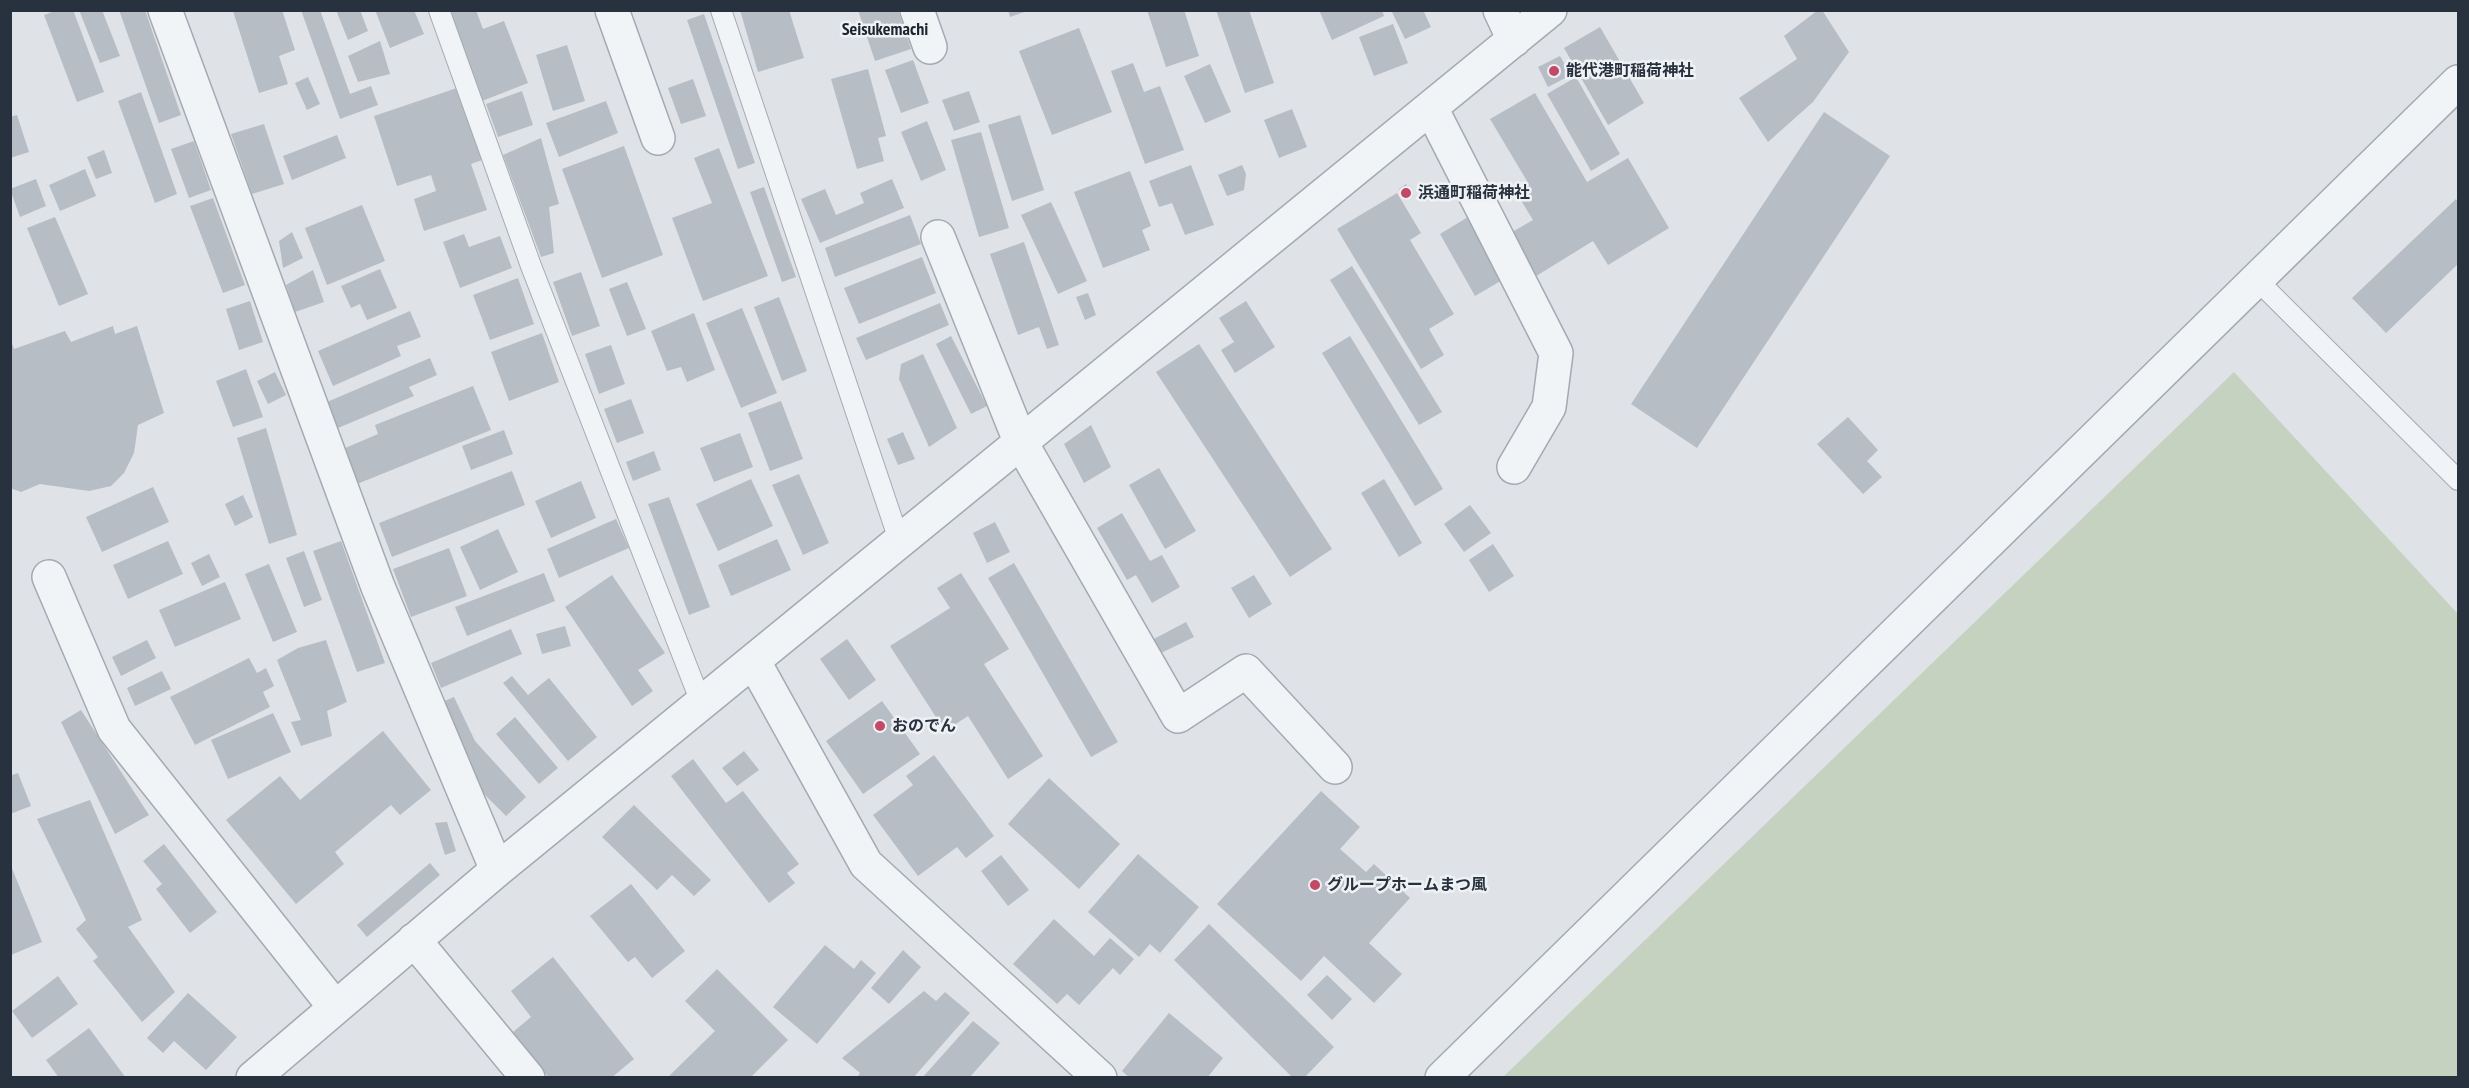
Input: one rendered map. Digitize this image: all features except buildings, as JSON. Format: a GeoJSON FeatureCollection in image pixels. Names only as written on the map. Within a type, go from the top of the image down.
{"type":"FeatureCollection","features":[{"type":"Feature","properties":{"kind":"street"},"geometry":{"type":"LineString","coordinates":[[165,10],[378,587],[497,870]]}},
{"type":"Feature","properties":{"kind":"street"},"geometry":{"type":"LineString","coordinates":[[612,10],[658,138]]}},
{"type":"Feature","properties":{"kind":"street"},"geometry":{"type":"LineString","coordinates":[[916,10],[930,47]]}},
{"type":"Feature","properties":{"kind":"street"},"geometry":{"type":"LineString","coordinates":[[1500,10],[1514,40]]}},
{"type":"Feature","properties":{"kind":"street"},"geometry":{"type":"LineString","coordinates":[[253,1077],[497,870],[702,705],[899,540],[1550,10]]}},
{"type":"Feature","properties":{"kind":"street"},"geometry":{"type":"LineString","coordinates":[[1442,1077],[2458,82]]}},
{"type":"Feature","properties":{"kind":"street"},"geometry":{"type":"LineString","coordinates":[[1431,108],[1556,353],[1549,407],[1514,467]]}},
{"type":"Feature","properties":{"kind":"street"},"geometry":{"type":"LineString","coordinates":[[938,237],[1020,441],[1179,716],[1246,671],[1335,767]]}},
{"type":"Feature","properties":{"kind":"street"},"geometry":{"type":"LineString","coordinates":[[49,577],[114,729],[334,1006]]}},
{"type":"Feature","properties":{"kind":"street"},"geometry":{"type":"LineString","coordinates":[[754,662],[866,864],[1100,1077]]}},
{"type":"Feature","properties":{"kind":"street"},"geometry":{"type":"LineString","coordinates":[[414,940],[528,1077]]}},
{"type":"Feature","properties":{"kind":"lane"},"geometry":{"type":"LineString","coordinates":[[439,10],[531,266],[702,705]]}},
{"type":"Feature","properties":{"kind":"lane"},"geometry":{"type":"LineString","coordinates":[[721,10],[899,540]]}},
{"type":"Feature","properties":{"kind":"lane"},"geometry":{"type":"LineString","coordinates":[[2257,280],[2458,480]]}},
{"type":"Feature","properties":{"kind":"green space"},"geometry":{"type":"Polygon","coordinates":[[[2234,372],[2458,614],[2458,1077],[1503,1077],[2234,372]]]}},
{"type":"Feature","properties":{"kind":"place","name":"能代港町稲荷神社"},"geometry":{"type":"Point","coordinates":[1554,71]}},
{"type":"Feature","properties":{"kind":"place","name":"浜通町稲荷神社"},"geometry":{"type":"Point","coordinates":[1406,193]}},
{"type":"Feature","properties":{"kind":"place","name":"おのでん"},"geometry":{"type":"Point","coordinates":[880,726]}},
{"type":"Feature","properties":{"kind":"place","name":"グループホームまつ風"},"geometry":{"type":"Point","coordinates":[1315,885]}},
{"type":"Feature","properties":{"kind":"district","name":"Seisukemachi"},"geometry":{"type":"Point","coordinates":[885,30]}}]}
